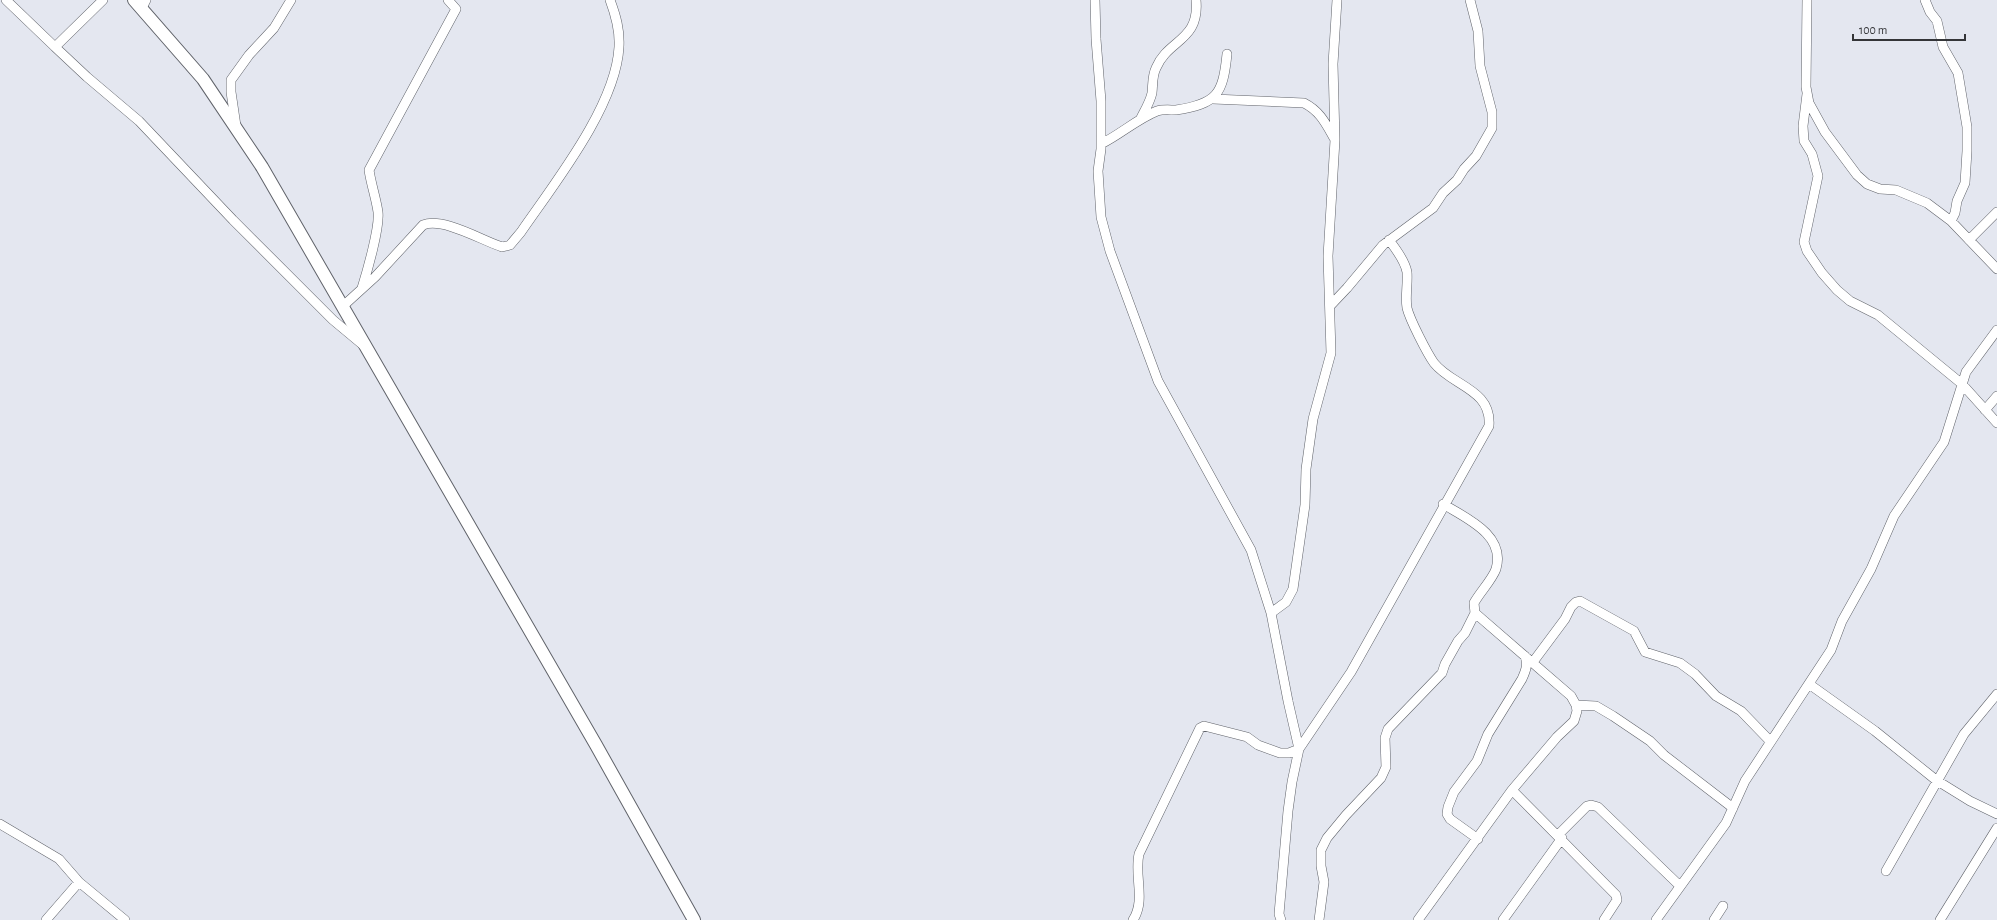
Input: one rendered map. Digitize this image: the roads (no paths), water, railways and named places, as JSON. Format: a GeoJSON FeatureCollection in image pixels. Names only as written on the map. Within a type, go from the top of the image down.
{"type":"FeatureCollection","features":[{"type":"Feature","properties":{"kind":"main road"},"geometry":{"type":"LineString","coordinates":[[140,3],[199,74],[236,126],[262,167],[596,745],[694,920]]}},
{"type":"Feature","properties":{"kind":"street"},"geometry":{"type":"LineString","coordinates":[[6,0],[87,77],[139,121],[233,220],[333,320],[366,349]]}},
{"type":"Feature","properties":{"kind":"street"},"geometry":{"type":"LineString","coordinates":[[55,47],[103,0]]}},
{"type":"Feature","properties":{"kind":"street"},"geometry":{"type":"LineString","coordinates":[[236,126],[231,92],[231,80],[249,55],[274,28],[291,0]]}},
{"type":"Feature","properties":{"kind":"street"},"geometry":{"type":"LineString","coordinates":[[362,289],[373,244],[378,213],[371,186],[369,170],[456,9],[448,0]]}},
{"type":"Feature","properties":{"kind":"street"},"geometry":{"type":"LineString","coordinates":[[342,307],[362,289],[423,225],[430,222],[447,225],[502,247],[510,245],[521,232],[584,138],[611,86],[617,65],[619,47],[617,16],[610,0]]}},
{"type":"Feature","properties":{"kind":"street"},"geometry":{"type":"LineString","coordinates":[[1095,0],[1096,39],[1101,101],[1101,144],[1098,171],[1101,217],[1110,251],[1158,381],[1245,537],[1263,582],[1271,613],[1299,750]]}},
{"type":"Feature","properties":{"kind":"street"},"geometry":{"type":"LineString","coordinates":[[1142,118],[1150,101],[1153,76],[1156,67],[1163,56],[1191,31],[1197,11],[1196,0]]}},
{"type":"Feature","properties":{"kind":"street"},"geometry":{"type":"LineString","coordinates":[[1271,613],[1286,602],[1293,589],[1305,505],[1306,469],[1314,419],[1331,353],[1328,256],[1335,140],[1333,77],[1338,0]]}},
{"type":"Feature","properties":{"kind":"street"},"geometry":{"type":"LineString","coordinates":[[1330,306],[1389,240],[1433,208],[1443,193],[1457,180],[1464,169],[1476,156],[1492,128],[1492,112],[1480,66],[1478,31],[1470,0]]}},
{"type":"Feature","properties":{"kind":"street"},"geometry":{"type":"LineString","coordinates":[[1807,0],[1805,78],[1807,94],[1809,103],[1825,132],[1858,175],[1867,184],[1880,189],[1896,190],[1927,203],[1951,221],[1997,269]]}},
{"type":"Feature","properties":{"kind":"street"},"geometry":{"type":"LineString","coordinates":[[1925,0],[1930,12],[1937,22],[1942,46],[1958,73],[1966,127],[1967,151],[1965,183],[1957,201],[1955,213],[1951,221]]}},
{"type":"Feature","properties":{"kind":"street"},"geometry":{"type":"LineString","coordinates":[[1213,99],[1219,92],[1227,54]]}},
{"type":"Feature","properties":{"kind":"street"},"geometry":{"type":"LineString","coordinates":[[1807,94],[1803,126],[1804,141],[1812,154],[1818,176],[1804,242],[1807,251],[1822,273],[1837,290],[1850,301],[1878,316],[1962,384],[1997,423]]}},
{"type":"Feature","properties":{"kind":"street"},"geometry":{"type":"LineString","coordinates":[[1101,144],[1116,136],[1142,118],[1160,110],[1187,108],[1213,99],[1304,103],[1314,108],[1321,116],[1335,140]]}},
{"type":"Feature","properties":{"kind":"street"},"geometry":{"type":"LineString","coordinates":[[1969,240],[1997,212]]}},
{"type":"Feature","properties":{"kind":"street"},"geometry":{"type":"LineString","coordinates":[[1281,920],[1279,914],[1288,811],[1292,782],[1299,750],[1351,672],[1443,504],[1489,426],[1490,414],[1476,394],[1466,385],[1449,376],[1434,363],[1407,308],[1407,271],[1403,261],[1389,240]]}},
{"type":"Feature","properties":{"kind":"street"},"geometry":{"type":"LineString","coordinates":[[1656,920],[1726,823],[1745,781],[1831,650],[1842,621],[1871,569],[1894,516],[1944,442],[1966,372],[1997,330]]}},
{"type":"Feature","properties":{"kind":"street"},"geometry":{"type":"LineString","coordinates":[[1985,410],[1997,396]]}},
{"type":"Feature","properties":{"kind":"street"},"geometry":{"type":"LineString","coordinates":[[1319,920],[1324,882],[1321,866],[1321,850],[1327,838],[1346,815],[1381,778],[1386,767],[1385,738],[1388,729],[1442,673],[1448,658],[1458,641],[1465,634],[1475,613],[1474,603],[1495,570],[1496,548],[1482,528],[1443,504]]}},
{"type":"Feature","properties":{"kind":"street"},"geometry":{"type":"LineString","coordinates":[[1533,662],[1565,619],[1571,608],[1576,602],[1580,601],[1634,631],[1645,652],[1680,663],[1695,674],[1716,696],[1741,712],[1770,741]]}},
{"type":"Feature","properties":{"kind":"street"},"geometry":{"type":"LineString","coordinates":[[1418,920],[1512,790],[1556,738],[1574,721],[1577,711],[1576,705],[1571,696],[1475,613]]}},
{"type":"Feature","properties":{"kind":"street"},"geometry":{"type":"LineString","coordinates":[[1478,838],[1450,819],[1447,814],[1448,807],[1454,792],[1477,760],[1488,734],[1522,679],[1527,663],[1525,656]]}},
{"type":"Feature","properties":{"kind":"street"},"geometry":{"type":"LineString","coordinates":[[1809,684],[1875,731],[1936,780],[1970,801],[1997,814]]}},
{"type":"Feature","properties":{"kind":"street"},"geometry":{"type":"LineString","coordinates":[[1886,871],[1936,780],[1964,734],[1997,694]]}},
{"type":"Feature","properties":{"kind":"street"},"geometry":{"type":"LineString","coordinates":[[1576,705],[1596,706],[1613,716],[1650,741],[1664,755],[1733,808]]}},
{"type":"Feature","properties":{"kind":"street"},"geometry":{"type":"LineString","coordinates":[[1133,920],[1140,904],[1137,865],[1140,854],[1200,728],[1204,726],[1247,736],[1258,745],[1280,753],[1289,754],[1299,750]]}},
{"type":"Feature","properties":{"kind":"street"},"geometry":{"type":"LineString","coordinates":[[1512,790],[1560,836],[1616,895],[1617,900],[1604,920]]}},
{"type":"Feature","properties":{"kind":"street"},"geometry":{"type":"LineString","coordinates":[[1503,920],[1560,836],[1587,806],[1592,805],[1598,808],[1680,886]]}},
{"type":"Feature","properties":{"kind":"street"},"geometry":{"type":"LineString","coordinates":[[0,824],[59,859],[79,882],[125,920]]}},
{"type":"Feature","properties":{"kind":"street"},"geometry":{"type":"LineString","coordinates":[[1940,920],[1997,828]]}},
{"type":"Feature","properties":{"kind":"street"},"geometry":{"type":"LineString","coordinates":[[46,920],[79,882]]}},
{"type":"Feature","properties":{"kind":"street"},"geometry":{"type":"LineString","coordinates":[[1714,920],[1723,906]]}}]}
